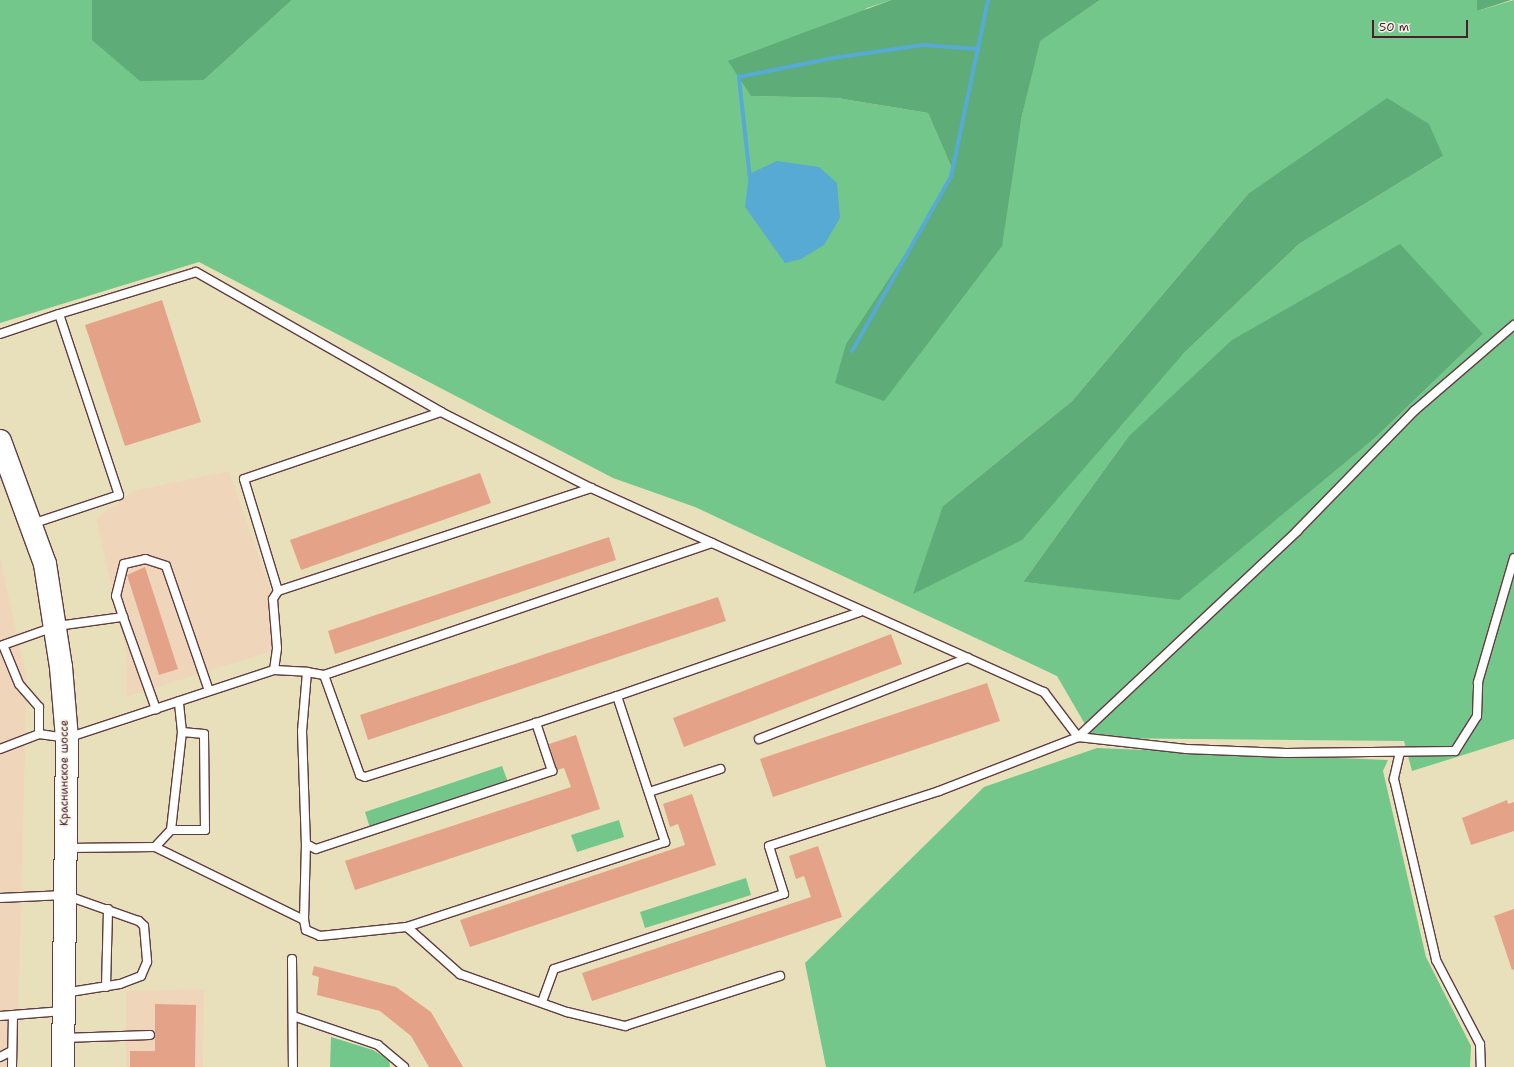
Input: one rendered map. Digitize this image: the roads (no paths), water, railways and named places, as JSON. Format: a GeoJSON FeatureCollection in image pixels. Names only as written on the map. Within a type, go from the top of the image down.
{"type":"FeatureCollection","features":[{"type":"Feature","properties":{"kind":"main road","name":"Краснинское шоссе"},"geometry":{"type":"LineString","coordinates":[[0,441],[32,524],[56,626],[67,738],[63,1067]]}},
{"type":"Feature","properties":{"kind":"lane"},"geometry":{"type":"LineString","coordinates":[[0,334],[59,314],[196,272],[441,412],[591,488],[860,612],[1044,692],[1078,737],[1186,749],[1400,752],[1455,751],[1477,716],[1478,682],[1514,558]]}},
{"type":"Feature","properties":{"kind":"lane"},"geometry":{"type":"LineString","coordinates":[[32,524],[119,495],[59,314]]}},
{"type":"Feature","properties":{"kind":"lane"},"geometry":{"type":"LineString","coordinates":[[542,1002],[554,969],[784,894],[769,846],[939,790],[1078,737],[1297,531],[1414,411],[1514,325]]}},
{"type":"Feature","properties":{"kind":"lane"},"geometry":{"type":"LineString","coordinates":[[278,592],[244,479],[441,412]]}},
{"type":"Feature","properties":{"kind":"lane"},"geometry":{"type":"LineString","coordinates":[[274,670],[277,648],[273,599],[278,592],[591,488]]}},
{"type":"Feature","properties":{"kind":"lane"},"geometry":{"type":"LineString","coordinates":[[0,749],[39,734],[67,738],[274,670],[324,674],[712,543]]}},
{"type":"Feature","properties":{"kind":"lane"},"geometry":{"type":"LineString","coordinates":[[156,709],[116,596],[124,564],[145,559],[166,566],[209,691]]}},
{"type":"Feature","properties":{"kind":"lane"},"geometry":{"type":"LineString","coordinates":[[324,674],[360,775],[365,777],[617,696],[860,612]]}},
{"type":"Feature","properties":{"kind":"lane"},"geometry":{"type":"LineString","coordinates":[[39,734],[39,707],[19,684],[1,644],[56,626],[123,617]]}},
{"type":"Feature","properties":{"kind":"lane"},"geometry":{"type":"LineString","coordinates":[[759,739],[968,658]]}},
{"type":"Feature","properties":{"kind":"lane"},"geometry":{"type":"LineString","coordinates":[[307,672],[302,731],[306,844],[304,920],[306,930],[320,936],[406,927],[665,842],[617,696]]}},
{"type":"Feature","properties":{"kind":"lane"},"geometry":{"type":"LineString","coordinates":[[155,848],[170,830],[182,732],[179,701]]}},
{"type":"Feature","properties":{"kind":"lane"},"geometry":{"type":"LineString","coordinates":[[306,844],[316,849],[552,771],[536,723]]}},
{"type":"Feature","properties":{"kind":"lane"},"geometry":{"type":"LineString","coordinates":[[170,830],[205,830],[204,734],[182,732]]}},
{"type":"Feature","properties":{"kind":"lane"},"geometry":{"type":"LineString","coordinates":[[1400,752],[1394,779],[1436,960],[1480,1044],[1481,1067]]}},
{"type":"Feature","properties":{"kind":"lane"},"geometry":{"type":"LineString","coordinates":[[649,792],[720,769]]}},
{"type":"Feature","properties":{"kind":"lane"},"geometry":{"type":"LineString","coordinates":[[65,848],[155,848],[304,920]]}},
{"type":"Feature","properties":{"kind":"lane"},"geometry":{"type":"LineString","coordinates":[[0,898],[65,895],[108,908],[144,926],[147,962],[141,976],[63,1002],[13,1016],[0,1016]]}},
{"type":"Feature","properties":{"kind":"lane"},"geometry":{"type":"LineString","coordinates":[[106,987],[108,908]]}},
{"type":"Feature","properties":{"kind":"lane"},"geometry":{"type":"LineString","coordinates":[[406,927],[460,974],[542,1002],[625,1026],[780,976]]}},
{"type":"Feature","properties":{"kind":"lane"},"geometry":{"type":"LineString","coordinates":[[292,959],[293,1067]]}},
{"type":"Feature","properties":{"kind":"lane"},"geometry":{"type":"LineString","coordinates":[[12,1067],[13,1016]]}},
{"type":"Feature","properties":{"kind":"lane"},"geometry":{"type":"LineString","coordinates":[[293,1016],[378,1045],[404,1067]]}},
{"type":"Feature","properties":{"kind":"lane"},"geometry":{"type":"LineString","coordinates":[[63,1038],[150,1035]]}},
{"type":"Feature","properties":{"kind":"lane"},"geometry":{"type":"LineString","coordinates":[[0,1058],[12,1051]]}},
{"type":"Feature","properties":{"kind":"water"},"geometry":{"type":"Polygon","coordinates":[[[777,161],[819,167],[837,183],[840,218],[824,245],[801,259],[785,263],[745,207],[749,174],[777,161]]]}},
{"type":"Feature","properties":{"kind":"waterway"},"geometry":{"type":"LineString","coordinates":[[852,351],[951,177],[988,0]]}},
{"type":"Feature","properties":{"kind":"waterway"},"geometry":{"type":"LineString","coordinates":[[750,179],[739,77],[833,58],[923,45],[979,49]]}}]}
